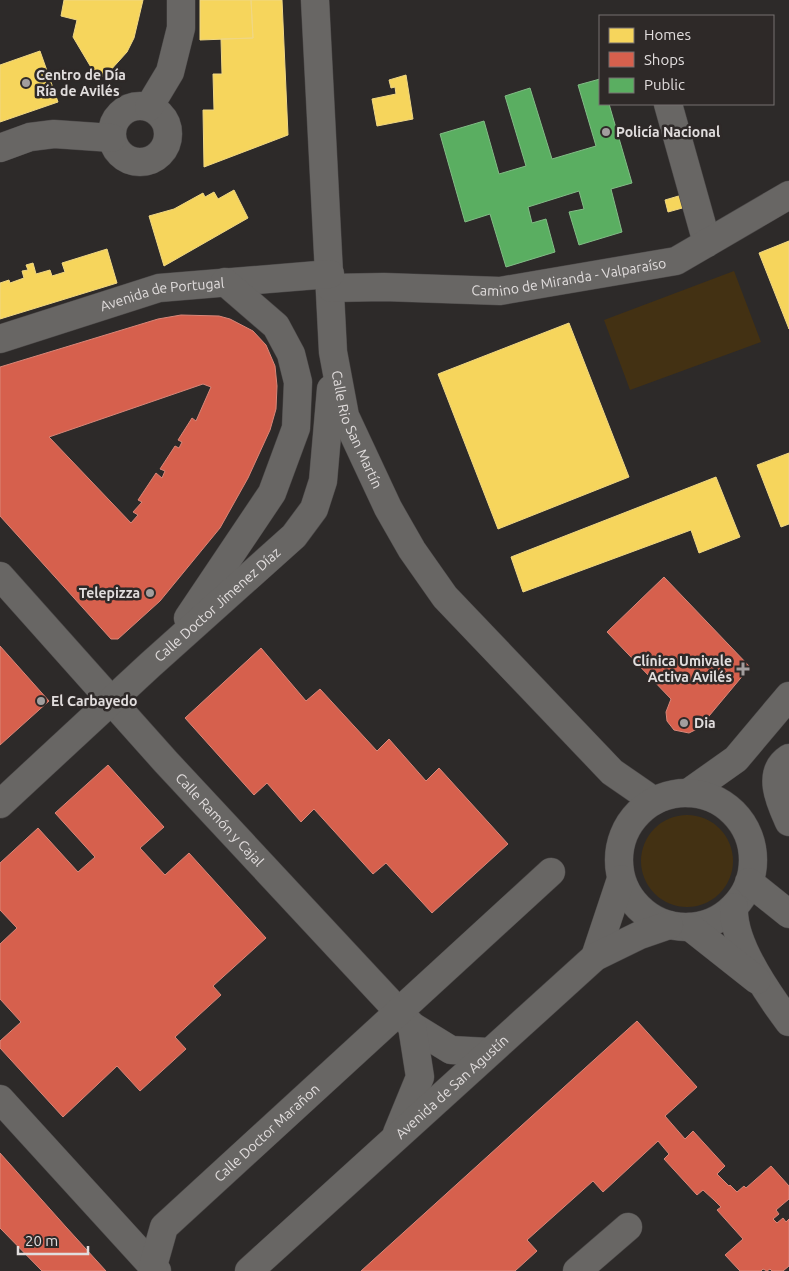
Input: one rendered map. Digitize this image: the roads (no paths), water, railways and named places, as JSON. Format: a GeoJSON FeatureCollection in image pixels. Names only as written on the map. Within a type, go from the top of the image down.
{"type":"FeatureCollection","features":[{"type":"Feature","properties":{"kind":"street"},"geometry":{"type":"LineString","coordinates":[[149,107],[170,72],[181,28],[181,0]]}},
{"type":"Feature","properties":{"kind":"street","name":"Calle Rio San Martín"},"geometry":{"type":"LineString","coordinates":[[315,0],[333,352],[345,416],[369,471],[412,550],[445,597],[612,772]]}},
{"type":"Feature","properties":{"kind":"street"},"geometry":{"type":"LineString","coordinates":[[668,105],[707,243]]}},
{"type":"Feature","properties":{"kind":"street"},"geometry":{"type":"LineString","coordinates":[[149,107],[159,113],[166,122],[168,132],[166,143],[159,155],[148,161],[134,162],[121,156],[112,138],[115,118],[127,108],[149,107]]}},
{"type":"Feature","properties":{"kind":"street"},"geometry":{"type":"LineString","coordinates":[[0,148],[30,137],[54,134],[112,138]]}},
{"type":"Feature","properties":{"kind":"street","name":"Camino de Miranda - Valparaíso"},"geometry":{"type":"LineString","coordinates":[[330,281],[384,287],[500,291],[676,261],[789,195]]}},
{"type":"Feature","properties":{"kind":"street","name":"Avenida de Portugal"},"geometry":{"type":"LineString","coordinates":[[0,339],[159,288],[225,282],[330,281]]}},
{"type":"Feature","properties":{"kind":"street"},"geometry":{"type":"LineString","coordinates":[[168,649],[272,493],[296,428],[298,382],[291,354],[276,326],[225,282]]}},
{"type":"Feature","properties":{"kind":"street","name":"Calle Doctor Jimenez Díaz"},"geometry":{"type":"LineString","coordinates":[[0,804],[294,536],[314,509],[323,481],[330,419],[333,352]]}},
{"type":"Feature","properties":{"kind":"street","name":"Calle Ramón y Cajal"},"geometry":{"type":"LineString","coordinates":[[0,576],[166,762],[406,1019],[451,1050],[489,1052]]}},
{"type":"Feature","properties":{"kind":"street"},"geometry":{"type":"LineString","coordinates":[[688,793],[736,760],[788,698]]}},
{"type":"Feature","properties":{"kind":"street"},"geometry":{"type":"LineString","coordinates":[[789,758],[784,761],[776,778],[777,791],[789,822]]}},
{"type":"Feature","properties":{"kind":"street"},"geometry":{"type":"LineString","coordinates":[[732,810],[736,760]]}},
{"type":"Feature","properties":{"kind":"street"},"geometry":{"type":"LineString","coordinates":[[612,772],[654,801]]}},
{"type":"Feature","properties":{"kind":"street"},"geometry":{"type":"LineString","coordinates":[[612,772],[629,823]]}},
{"type":"Feature","properties":{"kind":"street"},"geometry":{"type":"LineString","coordinates":[[680,926],[702,926],[721,917],[734,907],[750,882],[753,865],[752,848],[746,830],[732,810],[712,798],[688,793],[670,795],[654,801],[638,812],[629,823],[620,844],[619,866],[621,879],[628,895],[642,911],[680,926],[760,982]]}},
{"type":"Feature","properties":{"kind":"street","name":"Calle Doctor Marañon"},"geometry":{"type":"LineString","coordinates":[[155,1268],[164,1227],[406,1019],[551,872]]}},
{"type":"Feature","properties":{"kind":"street"},"geometry":{"type":"LineString","coordinates":[[595,957],[621,879]]}},
{"type":"Feature","properties":{"kind":"street"},"geometry":{"type":"LineString","coordinates":[[750,882],[787,909]]}},
{"type":"Feature","properties":{"kind":"street"},"geometry":{"type":"LineString","coordinates":[[734,907],[734,920],[760,982],[789,1022]]}},
{"type":"Feature","properties":{"kind":"street","name":"Avenida de San Agustín"},"geometry":{"type":"LineString","coordinates":[[249,1271],[595,957],[640,935],[680,926]]}},
{"type":"Feature","properties":{"kind":"street"},"geometry":{"type":"LineString","coordinates":[[393,1141],[420,1077],[406,1019]]}},
{"type":"Feature","properties":{"kind":"street"},"geometry":{"type":"LineString","coordinates":[[0,1099],[155,1268]]}},
{"type":"Feature","properties":{"kind":"street"},"geometry":{"type":"LineString","coordinates":[[577,1271],[628,1227]]}},
{"type":"Feature","properties":{"kind":"place","name":"Centro de Día Ría de Avilés"},"geometry":{"type":"Point","coordinates":[26,83]}},
{"type":"Feature","properties":{"kind":"place","name":"Policía Nacional"},"geometry":{"type":"Point","coordinates":[606,132]}},
{"type":"Feature","properties":{"kind":"place","name":"Telepizza"},"geometry":{"type":"Point","coordinates":[150,593]}},
{"type":"Feature","properties":{"kind":"place","name":"Clínica Umivale Activa Avilés"},"geometry":{"type":"Point","coordinates":[743,669]}},
{"type":"Feature","properties":{"kind":"place","name":"El Carbayedo"},"geometry":{"type":"Point","coordinates":[41,701]}},
{"type":"Feature","properties":{"kind":"place","name":"Dia"},"geometry":{"type":"Point","coordinates":[684,723]}}]}
